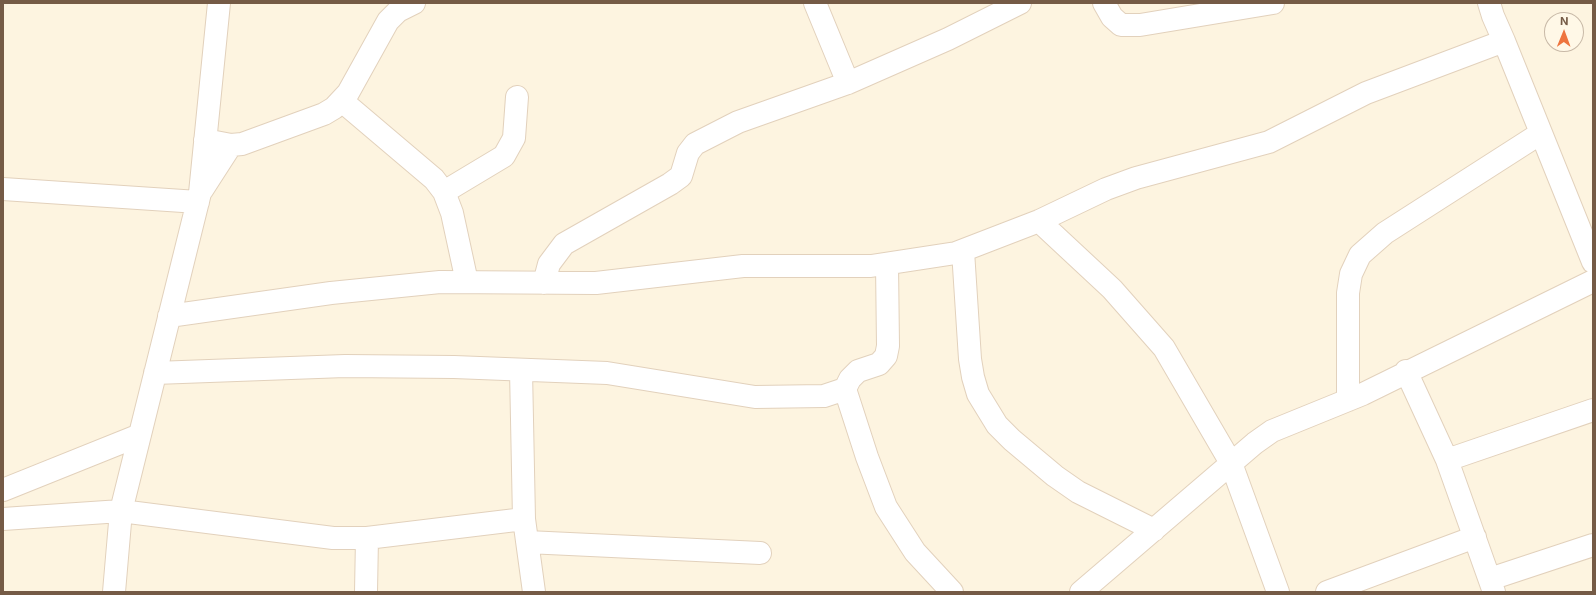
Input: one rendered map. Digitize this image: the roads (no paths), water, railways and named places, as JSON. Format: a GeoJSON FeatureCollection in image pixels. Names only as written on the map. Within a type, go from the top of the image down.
{"type":"FeatureCollection","features":[{"type":"Feature","properties":{"kind":"street"},"geometry":{"type":"LineString","coordinates":[[114,592],[121,512],[169,316],[205,140],[219,3]]}},
{"type":"Feature","properties":{"kind":"street"},"geometry":{"type":"LineString","coordinates":[[205,140],[231,145],[255,140],[324,114],[342,101],[348,93],[388,21],[398,11],[414,3]]}},
{"type":"Feature","properties":{"kind":"street"},"geometry":{"type":"LineString","coordinates":[[815,3],[848,83]]}},
{"type":"Feature","properties":{"kind":"street"},"geometry":{"type":"LineString","coordinates":[[544,283],[549,264],[564,244],[670,184],[681,176],[688,153],[695,144],[738,122],[848,83],[948,39],[1020,3]]}},
{"type":"Feature","properties":{"kind":"street"},"geometry":{"type":"LineString","coordinates":[[1104,3],[1112,17],[1121,25],[1140,25],[1273,3]]}},
{"type":"Feature","properties":{"kind":"street"},"geometry":{"type":"LineString","coordinates":[[1489,3],[1593,262]]}},
{"type":"Feature","properties":{"kind":"street"},"geometry":{"type":"LineString","coordinates":[[169,316],[331,293],[440,282],[596,283],[743,266],[871,266],[911,261],[962,251],[1039,221],[1106,189],[1136,178],[1269,142],[1366,93],[1504,41]]}},
{"type":"Feature","properties":{"kind":"street"},"geometry":{"type":"LineString","coordinates":[[444,192],[504,156],[514,138],[517,97]]}},
{"type":"Feature","properties":{"kind":"street"},"geometry":{"type":"LineString","coordinates":[[342,101],[434,179],[444,192],[452,213],[467,282]]}},
{"type":"Feature","properties":{"kind":"street"},"geometry":{"type":"LineString","coordinates":[[1348,400],[1348,293],[1351,274],[1360,255],[1385,233],[1541,132]]}},
{"type":"Feature","properties":{"kind":"street"},"geometry":{"type":"LineString","coordinates":[[192,198],[231,145]]}},
{"type":"Feature","properties":{"kind":"street"},"geometry":{"type":"LineString","coordinates":[[3,189],[192,198]]}},
{"type":"Feature","properties":{"kind":"street"},"geometry":{"type":"LineString","coordinates":[[1039,221],[1112,289],[1164,348],[1231,463],[1278,592]]}},
{"type":"Feature","properties":{"kind":"street"},"geometry":{"type":"LineString","coordinates":[[962,251],[970,359],[973,377],[978,394],[997,425],[1012,440],[1055,476],[1078,492],[1154,530]]}},
{"type":"Feature","properties":{"kind":"street"},"geometry":{"type":"LineString","coordinates":[[887,264],[888,346],[886,356],[879,364],[858,371],[850,379],[845,389],[867,457],[886,507],[915,552],[952,592]]}},
{"type":"Feature","properties":{"kind":"street"},"geometry":{"type":"LineString","coordinates":[[1081,592],[1231,463],[1272,431],[1348,400],[1593,282]]}},
{"type":"Feature","properties":{"kind":"street"},"geometry":{"type":"LineString","coordinates":[[155,373],[345,366],[521,370],[607,373],[755,397],[824,396],[845,389]]}},
{"type":"Feature","properties":{"kind":"street"},"geometry":{"type":"LineString","coordinates":[[521,370],[524,519],[534,592]]}},
{"type":"Feature","properties":{"kind":"street"},"geometry":{"type":"LineString","coordinates":[[1406,371],[1446,460],[1492,585],[1593,546]]}},
{"type":"Feature","properties":{"kind":"street"},"geometry":{"type":"LineString","coordinates":[[1446,460],[1593,410]]}},
{"type":"Feature","properties":{"kind":"street"},"geometry":{"type":"LineString","coordinates":[[3,490],[140,435]]}},
{"type":"Feature","properties":{"kind":"street"},"geometry":{"type":"LineString","coordinates":[[3,519],[121,512],[333,538],[367,538],[524,519]]}},
{"type":"Feature","properties":{"kind":"street"},"geometry":{"type":"LineString","coordinates":[[1327,592],[1475,537]]}},
{"type":"Feature","properties":{"kind":"street"},"geometry":{"type":"LineString","coordinates":[[366,592],[367,538]]}},
{"type":"Feature","properties":{"kind":"street"},"geometry":{"type":"LineString","coordinates":[[527,542],[760,553]]}}]}
